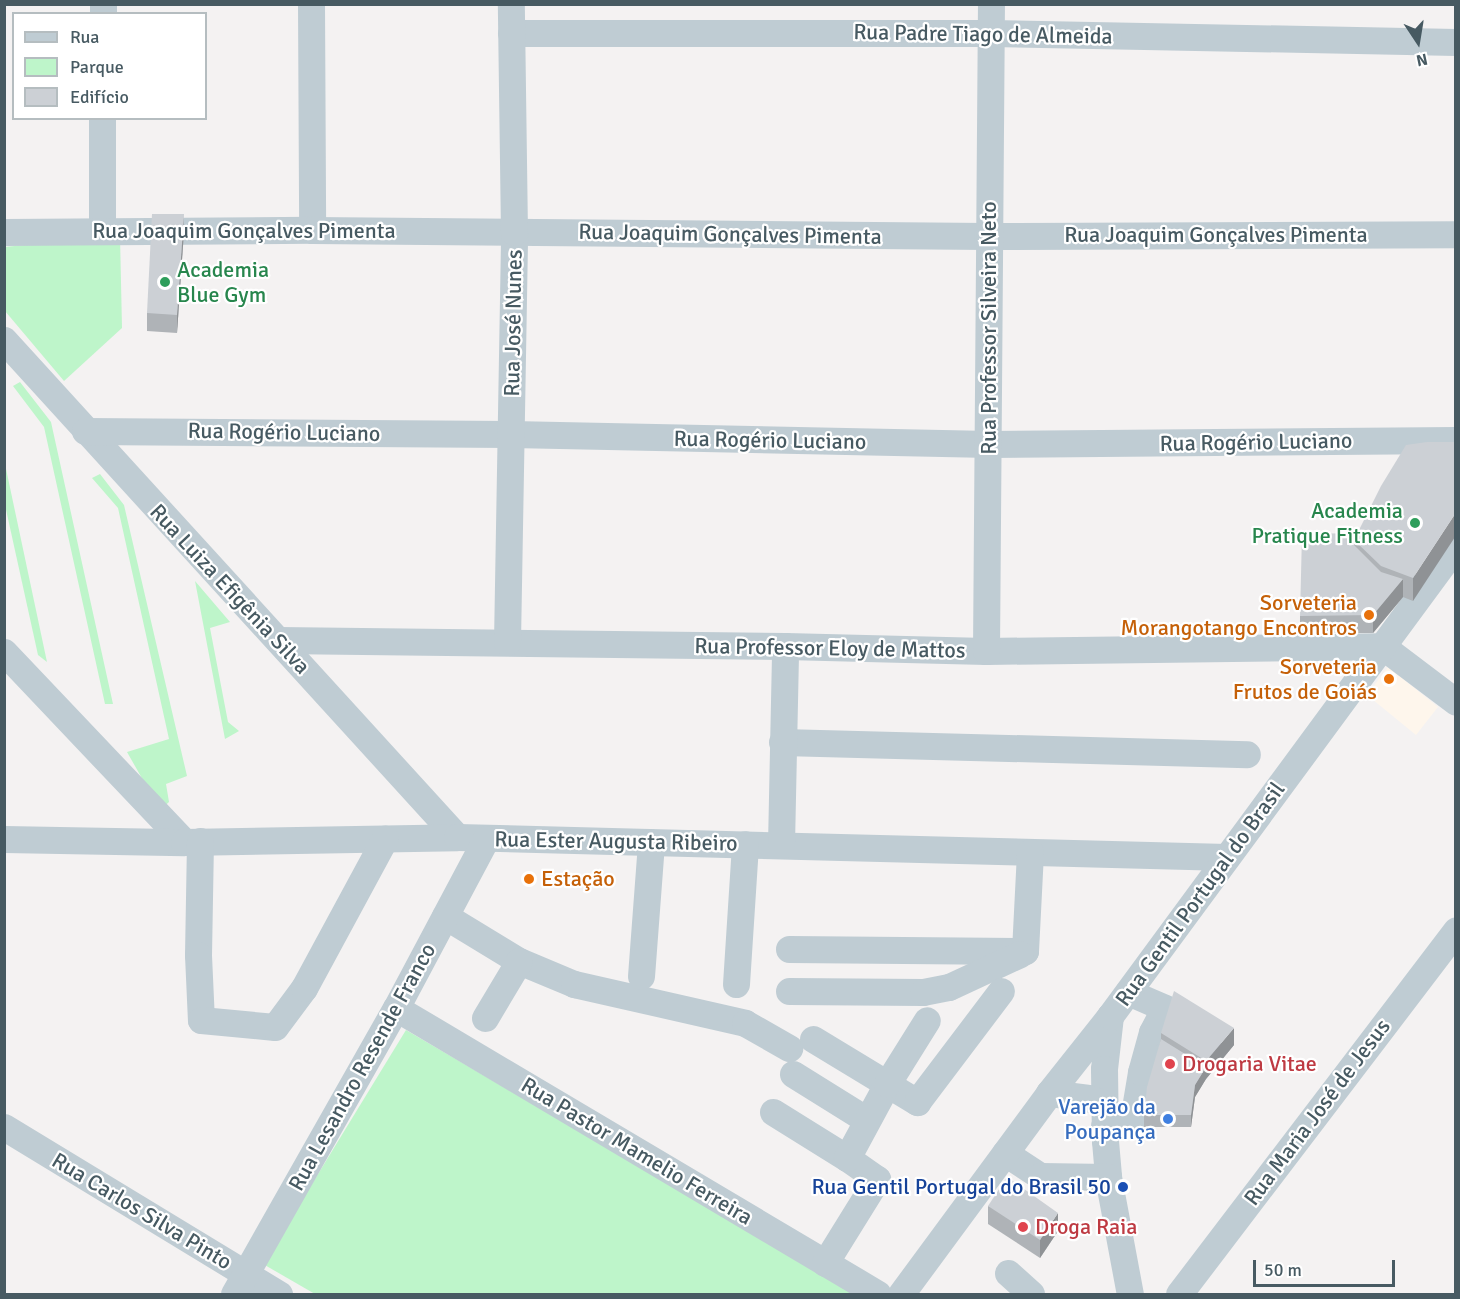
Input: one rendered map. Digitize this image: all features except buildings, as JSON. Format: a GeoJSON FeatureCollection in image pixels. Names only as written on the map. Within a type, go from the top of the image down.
{"type":"FeatureCollection","features":[{"type":"Feature","properties":{"kind":"street"},"geometry":{"type":"LineString","coordinates":[[311,4],[312,230]]}},
{"type":"Feature","properties":{"kind":"street","name":"Rua José Nunes"},"geometry":{"type":"LineString","coordinates":[[507,642],[514,232],[512,4]]}},
{"type":"Feature","properties":{"kind":"street","name":"Rua Professor Silveira Neto"},"geometry":{"type":"LineString","coordinates":[[986,651],[990,444],[987,236],[992,4]]}},
{"type":"Feature","properties":{"kind":"street","name":"Rua Padre Tiago de Almeida"},"geometry":{"type":"LineString","coordinates":[[511,33],[991,33],[1455,42]]}},
{"type":"Feature","properties":{"kind":"street"},"geometry":{"type":"LineString","coordinates":[[102,120],[102,230]]}},
{"type":"Feature","properties":{"kind":"street","name":"Rua Joaquim Gonçalves Pimenta"},"geometry":{"type":"LineString","coordinates":[[4,232],[312,230],[987,236],[1455,234]]}},
{"type":"Feature","properties":{"kind":"street","name":"Rua Luiza Efigênia Silva"},"geometry":{"type":"LineString","coordinates":[[4,340],[457,837]]}},
{"type":"Feature","properties":{"kind":"street","name":"Rua Rogério Luciano"},"geometry":{"type":"LineString","coordinates":[[85,430],[511,434],[990,444],[1455,440]]}},
{"type":"Feature","properties":{"kind":"street","name":"Rua Gentil Portugal do Brasil"},"geometry":{"type":"LineString","coordinates":[[1130,1294],[1108,1177],[1104,1115],[1110,1016],[1455,546]]}},
{"type":"Feature","properties":{"kind":"street","name":"Rua Professor Eloy de Mattos"},"geometry":{"type":"LineString","coordinates":[[278,640],[784,646],[986,651],[1382,646]]}},
{"type":"Feature","properties":{"kind":"street"},"geometry":{"type":"LineString","coordinates":[[781,845],[784,646]]}},
{"type":"Feature","properties":{"kind":"street"},"geometry":{"type":"LineString","coordinates":[[1382,646],[1455,702]]}},
{"type":"Feature","properties":{"kind":"street"},"geometry":{"type":"LineString","coordinates":[[4,652],[192,842],[201,1020],[275,1027],[304,988],[385,838]]}},
{"type":"Feature","properties":{"kind":"street"},"geometry":{"type":"LineString","coordinates":[[782,742],[1247,754]]}},
{"type":"Feature","properties":{"kind":"street","name":"Rua Ester Augusta Ribeiro"},"geometry":{"type":"LineString","coordinates":[[4,838],[192,842],[457,837],[1227,857]]}},
{"type":"Feature","properties":{"kind":"street","name":"Rua Lesandro Resende Franco"},"geometry":{"type":"LineString","coordinates":[[240,1285],[396,1008],[486,839]]}},
{"type":"Feature","properties":{"kind":"street"},"geometry":{"type":"LineString","coordinates":[[642,976],[651,842]]}},
{"type":"Feature","properties":{"kind":"street"},"geometry":{"type":"LineString","coordinates":[[736,984],[744,844]]}},
{"type":"Feature","properties":{"kind":"street"},"geometry":{"type":"LineString","coordinates":[[1025,951],[1030,852]]}},
{"type":"Feature","properties":{"kind":"street"},"geometry":{"type":"LineString","coordinates":[[445,916],[519,961],[574,984],[745,1023],[798,1054],[887,1084],[918,1102],[1001,991]]}},
{"type":"Feature","properties":{"kind":"street","name":"Rua Maria José de Jesus"},"geometry":{"type":"LineString","coordinates":[[1179,1294],[1455,930]]}},
{"type":"Feature","properties":{"kind":"street"},"geometry":{"type":"LineString","coordinates":[[789,949],[1025,951]]}},
{"type":"Feature","properties":{"kind":"street"},"geometry":{"type":"LineString","coordinates":[[789,991],[923,992],[949,987],[1025,951]]}},
{"type":"Feature","properties":{"kind":"street"},"geometry":{"type":"LineString","coordinates":[[485,1018],[519,961]]}},
{"type":"Feature","properties":{"kind":"street"},"geometry":{"type":"LineString","coordinates":[[1049,1094],[1087,1098],[1104,1115],[1133,1120],[1141,1072],[1152,1032],[1165,1008],[1128,992]]}},
{"type":"Feature","properties":{"kind":"street","name":"Rua Pastor Mamelio Ferreira"},"geometry":{"type":"LineString","coordinates":[[396,1008],[878,1294]]}},
{"type":"Feature","properties":{"kind":"street"},"geometry":{"type":"LineString","coordinates":[[901,1294],[1049,1094],[1110,1016]]}},
{"type":"Feature","properties":{"kind":"street"},"geometry":{"type":"LineString","coordinates":[[847,1158],[887,1084],[927,1020]]}},
{"type":"Feature","properties":{"kind":"street"},"geometry":{"type":"LineString","coordinates":[[798,1054],[867,1120]]}},
{"type":"Feature","properties":{"kind":"street"},"geometry":{"type":"LineString","coordinates":[[773,1112],[877,1179],[825,1263]]}},
{"type":"Feature","properties":{"kind":"street","name":"Rua Carlos Silva Pinto"},"geometry":{"type":"LineString","coordinates":[[4,1127],[240,1285],[279,1294]]}},
{"type":"Feature","properties":{"kind":"street"},"geometry":{"type":"LineString","coordinates":[[1005,1153],[1040,1176],[1108,1177]]}},
{"type":"Feature","properties":{"kind":"street"},"geometry":{"type":"LineString","coordinates":[[1008,1273],[1031,1294]]}},
{"type":"Feature","properties":{"kind":"shaded area"},"geometry":{"type":"Polygon","coordinates":[[[1388,667],[1438,707],[1416,735],[1367,695],[1388,667]]]}},
{"type":"Feature","properties":{"kind":"green space"},"geometry":{"type":"Polygon","coordinates":[[[120,236],[122,328],[64,381],[5,311],[4,247],[120,236]]]}},
{"type":"Feature","properties":{"kind":"green space"},"geometry":{"type":"Polygon","coordinates":[[[20,382],[51,422],[113,704],[105,704],[44,427],[13,386],[20,382]]]}},
{"type":"Feature","properties":{"kind":"green space"},"geometry":{"type":"Polygon","coordinates":[[[5,464],[47,662],[38,655],[5,505],[5,464]]]}},
{"type":"Feature","properties":{"kind":"green space"},"geometry":{"type":"Polygon","coordinates":[[[100,474],[124,505],[187,776],[166,784],[169,802],[160,810],[127,752],[169,739],[118,508],[92,478],[100,474]]]}},
{"type":"Feature","properties":{"kind":"green space"},"geometry":{"type":"Polygon","coordinates":[[[195,581],[230,622],[210,628],[228,722],[239,731],[225,739],[195,581]]]}},
{"type":"Feature","properties":{"kind":"green space"},"geometry":{"type":"Polygon","coordinates":[[[406,1030],[858,1294],[315,1294],[263,1264],[406,1030]]]}},
{"type":"Feature","properties":{"kind":"place","name":"Academia Blue Gym"},"geometry":{"type":"Point","coordinates":[165,282]}},
{"type":"Feature","properties":{"kind":"place","name":"Academia Pratique Fitness"},"geometry":{"type":"Point","coordinates":[1415,523]}},
{"type":"Feature","properties":{"kind":"place","name":"Sorveteria Morangotango Encontros"},"geometry":{"type":"Point","coordinates":[1369,615]}},
{"type":"Feature","properties":{"kind":"place","name":"Sorveteria Frutos de Goiás"},"geometry":{"type":"Point","coordinates":[1389,679]}},
{"type":"Feature","properties":{"kind":"place","name":"Estação"},"geometry":{"type":"Point","coordinates":[529,879]}},
{"type":"Feature","properties":{"kind":"place","name":"Drogaria Vitae"},"geometry":{"type":"Point","coordinates":[1170,1064]}},
{"type":"Feature","properties":{"kind":"place","name":"Varejão da Poupança"},"geometry":{"type":"Point","coordinates":[1168,1119]}},
{"type":"Feature","properties":{"kind":"place","name":"Rua Gentil Portugal do Brasil 50"},"geometry":{"type":"Point","coordinates":[1123,1187]}},
{"type":"Feature","properties":{"kind":"place","name":"Droga Raia"},"geometry":{"type":"Point","coordinates":[1023,1227]}}]}
